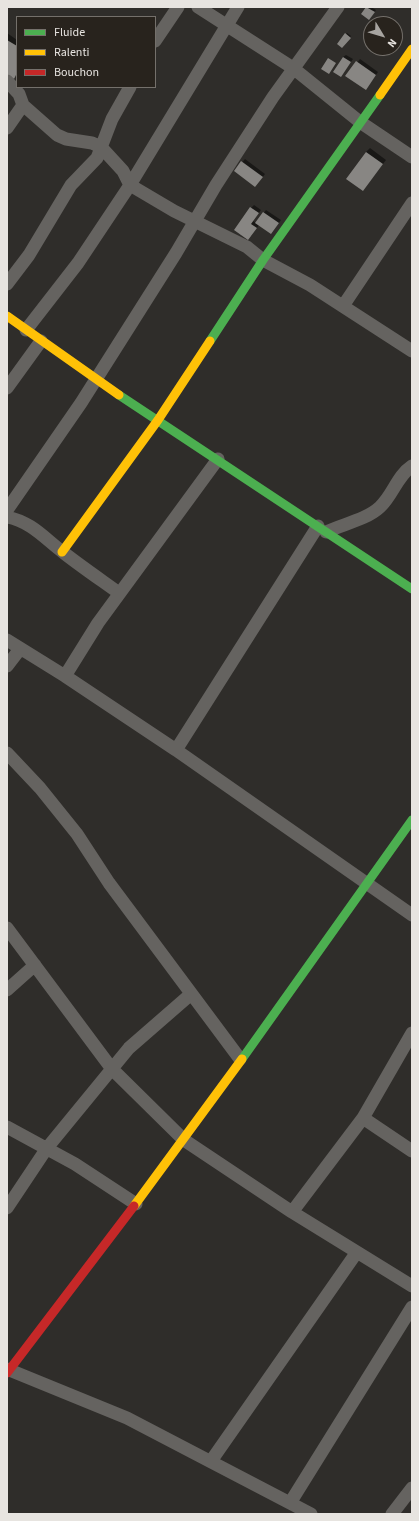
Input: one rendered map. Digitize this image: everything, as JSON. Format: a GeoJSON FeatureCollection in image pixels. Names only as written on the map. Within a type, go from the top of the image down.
{"type":"FeatureCollection","features":[{"type":"Feature","properties":{"kind":"street"},"geometry":{"type":"LineString","coordinates":[[156,40],[178,7]]}},
{"type":"Feature","properties":{"kind":"street"},"geometry":{"type":"LineString","coordinates":[[198,7],[293,68],[360,122],[412,157]]}},
{"type":"Feature","properties":{"kind":"street"},"geometry":{"type":"LineString","coordinates":[[26,330],[78,263],[130,185],[238,7]]}},
{"type":"Feature","properties":{"kind":"street"},"geometry":{"type":"LineString","coordinates":[[7,510],[81,402],[176,253],[194,221],[293,68],[338,7]]}},
{"type":"Feature","properties":{"kind":"street"},"geometry":{"type":"LineString","coordinates":[[62,552],[158,420],[264,260],[412,49]]}},
{"type":"Feature","properties":{"kind":"street"},"geometry":{"type":"LineString","coordinates":[[7,82],[19,94],[23,105],[57,135],[66,139],[92,143],[101,147],[123,171],[130,185],[194,221],[247,247],[264,260],[343,306],[412,351]]}},
{"type":"Feature","properties":{"kind":"street"},"geometry":{"type":"LineString","coordinates":[[7,284],[29,255],[71,185],[97,158],[112,119],[129,88]]}},
{"type":"Feature","properties":{"kind":"street"},"geometry":{"type":"LineString","coordinates":[[7,128],[23,105]]}},
{"type":"Feature","properties":{"kind":"street"},"geometry":{"type":"LineString","coordinates":[[343,306],[412,203]]}},
{"type":"Feature","properties":{"kind":"street"},"geometry":{"type":"LineString","coordinates":[[7,316],[95,379],[218,459],[412,589]]}},
{"type":"Feature","properties":{"kind":"street"},"geometry":{"type":"LineString","coordinates":[[7,388],[41,341]]}},
{"type":"Feature","properties":{"kind":"street"},"geometry":{"type":"LineString","coordinates":[[65,676],[98,623],[218,459]]}},
{"type":"Feature","properties":{"kind":"street"},"geometry":{"type":"LineString","coordinates":[[176,750],[322,529],[376,510],[391,494],[401,475],[412,466]]}},
{"type":"Feature","properties":{"kind":"street"},"geometry":{"type":"LineString","coordinates":[[7,517],[14,518],[38,532],[62,552],[120,593]]}},
{"type":"Feature","properties":{"kind":"street"},"geometry":{"type":"LineString","coordinates":[[7,640],[65,676],[176,750],[412,915]]}},
{"type":"Feature","properties":{"kind":"street"},"geometry":{"type":"LineString","coordinates":[[7,666],[20,649]]}},
{"type":"Feature","properties":{"kind":"street"},"geometry":{"type":"LineString","coordinates":[[7,753],[40,788],[77,834],[109,883],[240,1059]]}},
{"type":"Feature","properties":{"kind":"street"},"geometry":{"type":"LineString","coordinates":[[311,1514],[120,1415],[8,1371],[184,1140],[240,1059],[412,820]]}},
{"type":"Feature","properties":{"kind":"street"},"geometry":{"type":"LineString","coordinates":[[7,928],[112,1069],[184,1140],[292,1212],[412,1286]]}},
{"type":"Feature","properties":{"kind":"street"},"geometry":{"type":"LineString","coordinates":[[7,990],[35,965]]}},
{"type":"Feature","properties":{"kind":"street"},"geometry":{"type":"LineString","coordinates":[[7,1208],[47,1148],[129,1048],[192,994]]}},
{"type":"Feature","properties":{"kind":"street"},"geometry":{"type":"LineString","coordinates":[[292,1212],[363,1118],[412,1033]]}},
{"type":"Feature","properties":{"kind":"street"},"geometry":{"type":"LineString","coordinates":[[363,1118],[412,1151]]}},
{"type":"Feature","properties":{"kind":"street"},"geometry":{"type":"LineString","coordinates":[[7,1127],[75,1164],[136,1204]]}},
{"type":"Feature","properties":{"kind":"street"},"geometry":{"type":"LineString","coordinates":[[211,1461],[357,1252]]}},
{"type":"Feature","properties":{"kind":"street"},"geometry":{"type":"LineString","coordinates":[[290,1503],[412,1307]]}},
{"type":"Feature","properties":{"kind":"street"},"geometry":{"type":"LineString","coordinates":[[392,1514],[412,1488]]}},
{"type":"Feature","properties":{"kind":"building"},"geometry":{"type":"Polygon","coordinates":[[[366,7],[375,12],[372,16],[364,16],[361,14],[366,7]]]}},
{"type":"Feature","properties":{"kind":"building"},"geometry":{"type":"Polygon","coordinates":[[[345,33],[351,38],[342,48],[337,44],[345,33]]]}},
{"type":"Feature","properties":{"kind":"building"},"geometry":{"type":"Polygon","coordinates":[[[7,40],[16,45],[16,75],[14,79],[7,75],[7,40]]]}},
{"type":"Feature","properties":{"kind":"building"},"geometry":{"type":"Polygon","coordinates":[[[343,57],[351,62],[341,77],[333,72],[343,57]]]}},
{"type":"Feature","properties":{"kind":"building"},"geometry":{"type":"Polygon","coordinates":[[[328,58],[336,63],[329,74],[321,69],[328,58]]]}},
{"type":"Feature","properties":{"kind":"building"},"geometry":{"type":"Polygon","coordinates":[[[356,61],[376,75],[366,90],[345,76],[356,61]]]}},
{"type":"Feature","properties":{"kind":"building"},"geometry":{"type":"Polygon","coordinates":[[[366,152],[383,164],[363,191],[346,179],[366,152]]]}},
{"type":"Feature","properties":{"kind":"building"},"geometry":{"type":"Polygon","coordinates":[[[241,161],[263,177],[255,187],[234,171],[241,161]]]}},
{"type":"Feature","properties":{"kind":"building"},"geometry":{"type":"Polygon","coordinates":[[[250,207],[259,213],[251,224],[257,228],[248,240],[234,230],[250,207]]]}},
{"type":"Feature","properties":{"kind":"building"},"geometry":{"type":"Polygon","coordinates":[[[263,212],[279,223],[271,234],[255,223],[263,212]]]}},
{"type":"Feature","properties":{"kind":"traffic: fast"},"geometry":{"type":"LineString","coordinates":[[210,341],[263,260],[380,95]]}},
{"type":"Feature","properties":{"kind":"traffic: fast"},"geometry":{"type":"LineString","coordinates":[[119,395],[412,589]]}},
{"type":"Feature","properties":{"kind":"traffic: fast"},"geometry":{"type":"LineString","coordinates":[[242,1059],[412,820]]}},
{"type":"Feature","properties":{"kind":"traffic: slow"},"geometry":{"type":"LineString","coordinates":[[380,95],[412,49]]}},
{"type":"Feature","properties":{"kind":"traffic: slow"},"geometry":{"type":"LineString","coordinates":[[7,316],[119,395]]}},
{"type":"Feature","properties":{"kind":"traffic: slow"},"geometry":{"type":"LineString","coordinates":[[62,552],[158,420],[210,341]]}},
{"type":"Feature","properties":{"kind":"traffic: slow"},"geometry":{"type":"LineString","coordinates":[[134,1206],[242,1059]]}},
{"type":"Feature","properties":{"kind":"traffic: jam"},"geometry":{"type":"LineString","coordinates":[[7,1373],[134,1206]]}}]}
